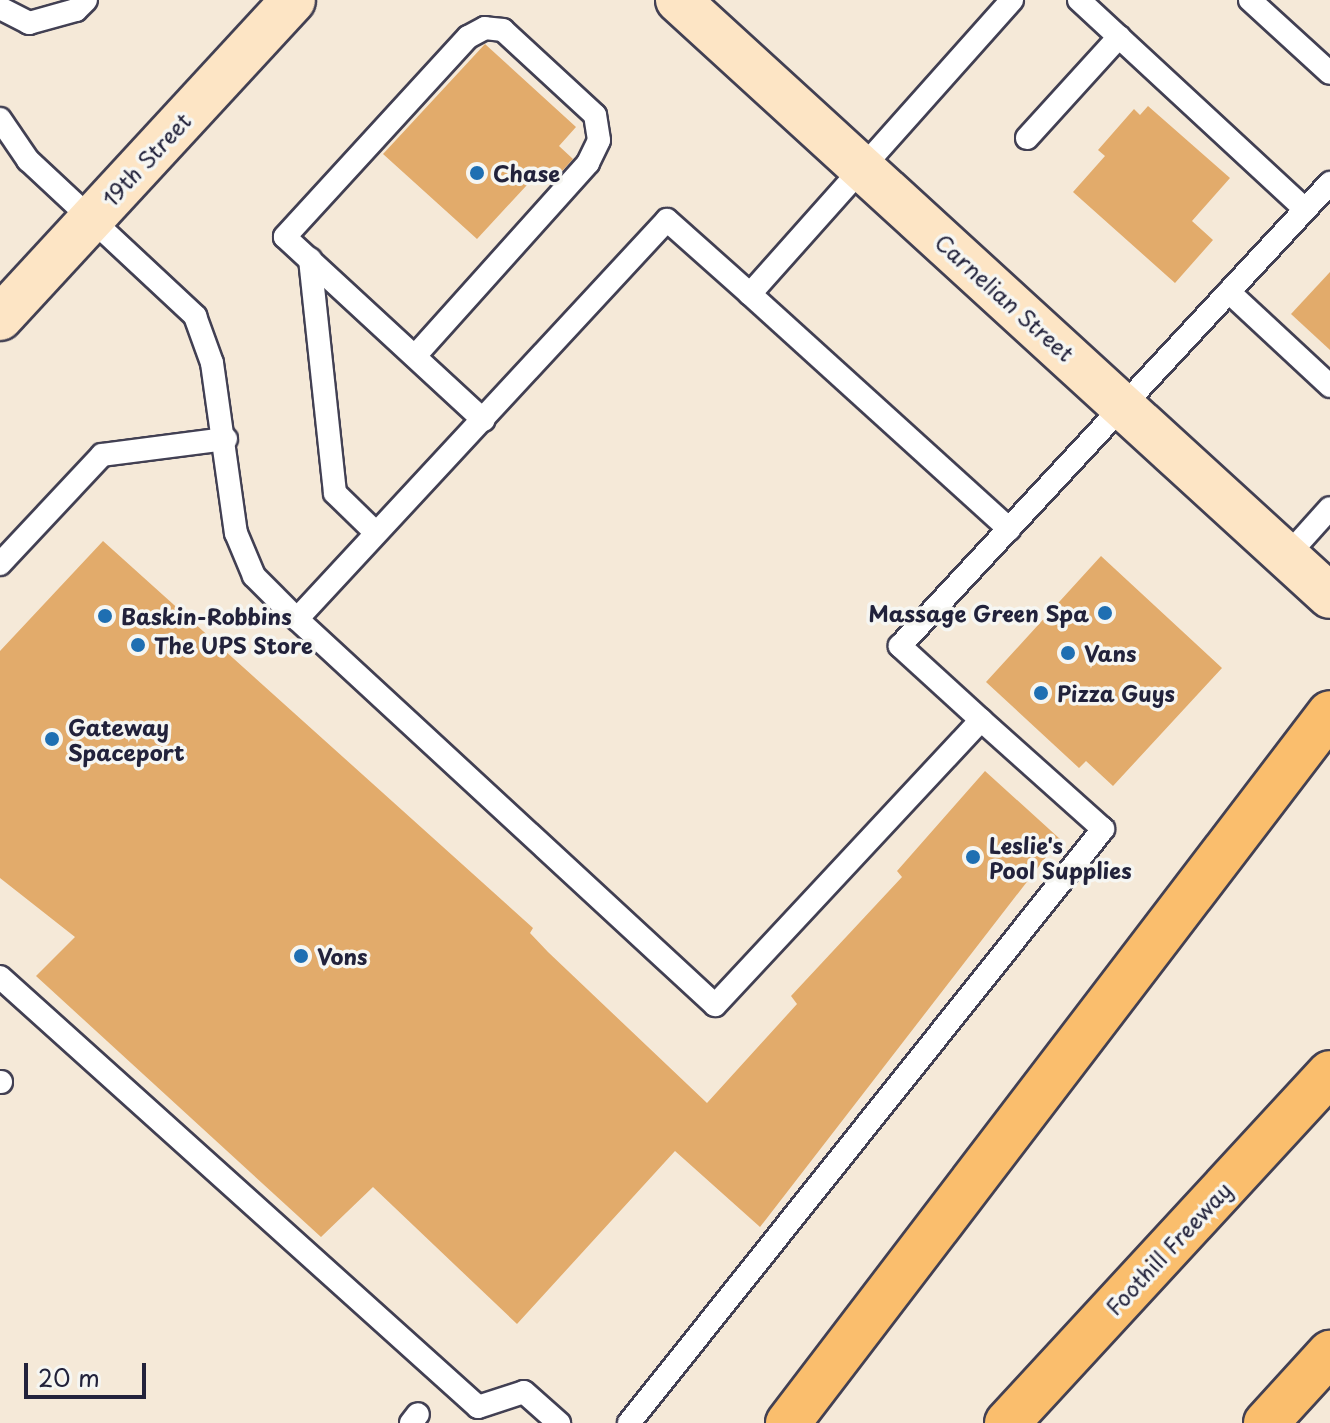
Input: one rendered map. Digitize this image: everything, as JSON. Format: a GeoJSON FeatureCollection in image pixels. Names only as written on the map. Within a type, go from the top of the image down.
{"type":"FeatureCollection","features":[{"type":"Feature","properties":{"kind":"highway"},"geometry":{"type":"LineString","coordinates":[[788,1423],[1330,713]]}},
{"type":"Feature","properties":{"kind":"highway","name":"Foothill Freeway"},"geometry":{"type":"LineString","coordinates":[[1007,1423],[1330,1073]]}},
{"type":"Feature","properties":{"kind":"highway"},"geometry":{"type":"LineString","coordinates":[[1266,1423],[1330,1353]]}},
{"type":"Feature","properties":{"kind":"main road","name":"19th Street"},"geometry":{"type":"LineString","coordinates":[[0,318],[293,0]]}},
{"type":"Feature","properties":{"kind":"main road","name":"Carnelian Street"},"geometry":{"type":"LineString","coordinates":[[678,0],[1122,402],[1330,596]]}},
{"type":"Feature","properties":{"kind":"lane"},"geometry":{"type":"LineString","coordinates":[[0,8],[29,23],[76,10],[86,0]]}},
{"type":"Feature","properties":{"kind":"lane"},"geometry":{"type":"LineString","coordinates":[[750,294],[864,170],[1012,0]]}},
{"type":"Feature","properties":{"kind":"lane"},"geometry":{"type":"LineString","coordinates":[[1079,0],[1305,209]]}},
{"type":"Feature","properties":{"kind":"lane"},"geometry":{"type":"LineString","coordinates":[[1250,0],[1330,73]]}},
{"type":"Feature","properties":{"kind":"lane"},"geometry":{"type":"LineString","coordinates":[[415,356],[588,163],[599,140],[595,115],[503,30],[485,28],[468,37],[285,237],[483,420]]}},
{"type":"Feature","properties":{"kind":"lane"},"geometry":{"type":"LineString","coordinates":[[1027,138],[1119,37]]}},
{"type":"Feature","properties":{"kind":"lane"},"geometry":{"type":"LineString","coordinates":[[0,119],[28,160],[195,316],[212,363],[226,439],[236,533],[254,576],[715,1005],[981,720]]}},
{"type":"Feature","properties":{"kind":"lane"},"geometry":{"type":"LineString","coordinates":[[629,1423],[1103,829],[900,646],[1122,402],[1330,183]]}},
{"type":"Feature","properties":{"kind":"lane"},"geometry":{"type":"LineString","coordinates":[[297,619],[667,220],[1009,529]]}},
{"type":"Feature","properties":{"kind":"lane"},"geometry":{"type":"LineString","coordinates":[[310,259],[335,493],[376,533]]}},
{"type":"Feature","properties":{"kind":"lane"},"geometry":{"type":"LineString","coordinates":[[1229,292],[1330,386]]}},
{"type":"Feature","properties":{"kind":"lane"},"geometry":{"type":"LineString","coordinates":[[0,564],[102,455],[226,439]]}},
{"type":"Feature","properties":{"kind":"lane"},"geometry":{"type":"LineString","coordinates":[[1287,556],[1330,508]]}},
{"type":"Feature","properties":{"kind":"lane"},"geometry":{"type":"LineString","coordinates":[[0,977],[478,1407],[524,1392],[559,1423]]}},
{"type":"Feature","properties":{"kind":"building"},"geometry":{"type":"Polygon","coordinates":[[[485,44],[576,127],[559,146],[573,159],[551,183],[539,172],[477,239],[383,154],[485,44]]]}},
{"type":"Feature","properties":{"kind":"building"},"geometry":{"type":"Polygon","coordinates":[[[1148,106],[1230,178],[1192,221],[1213,240],[1175,283],[1073,192],[1105,156],[1098,150],[1134,109],[1140,115],[1148,106]]]}},
{"type":"Feature","properties":{"kind":"building"},"geometry":{"type":"Polygon","coordinates":[[[1330,272],[1330,350],[1291,314],[1330,272]]]}},
{"type":"Feature","properties":{"kind":"building"},"geometry":{"type":"Polygon","coordinates":[[[103,541],[533,928],[530,933],[548,952],[707,1103],[797,1004],[791,996],[902,877],[897,871],[985,771],[1060,839],[760,1227],[675,1151],[517,1324],[373,1187],[321,1237],[36,976],[75,937],[0,878],[0,651],[103,541]]]}},
{"type":"Feature","properties":{"kind":"building"},"geometry":{"type":"Polygon","coordinates":[[[1101,556],[1222,668],[1113,786],[1086,761],[1079,768],[986,682],[1101,556]]]}},
{"type":"Feature","properties":{"kind":"place","name":"Chase"},"geometry":{"type":"Point","coordinates":[477,173]}},
{"type":"Feature","properties":{"kind":"place","name":"Massage Green Spa"},"geometry":{"type":"Point","coordinates":[1105,613]}},
{"type":"Feature","properties":{"kind":"place","name":"Baskin-Robbins"},"geometry":{"type":"Point","coordinates":[105,616]}},
{"type":"Feature","properties":{"kind":"place","name":"The UPS Store"},"geometry":{"type":"Point","coordinates":[138,645]}},
{"type":"Feature","properties":{"kind":"place","name":"Vans"},"geometry":{"type":"Point","coordinates":[1068,653]}},
{"type":"Feature","properties":{"kind":"place","name":"Pizza Guys"},"geometry":{"type":"Point","coordinates":[1041,693]}},
{"type":"Feature","properties":{"kind":"place","name":"Gateway Spaceport"},"geometry":{"type":"Point","coordinates":[52,739]}},
{"type":"Feature","properties":{"kind":"place","name":"Leslie's Pool Supplies"},"geometry":{"type":"Point","coordinates":[973,857]}},
{"type":"Feature","properties":{"kind":"place","name":"Vons"},"geometry":{"type":"Point","coordinates":[301,956]}}]}
